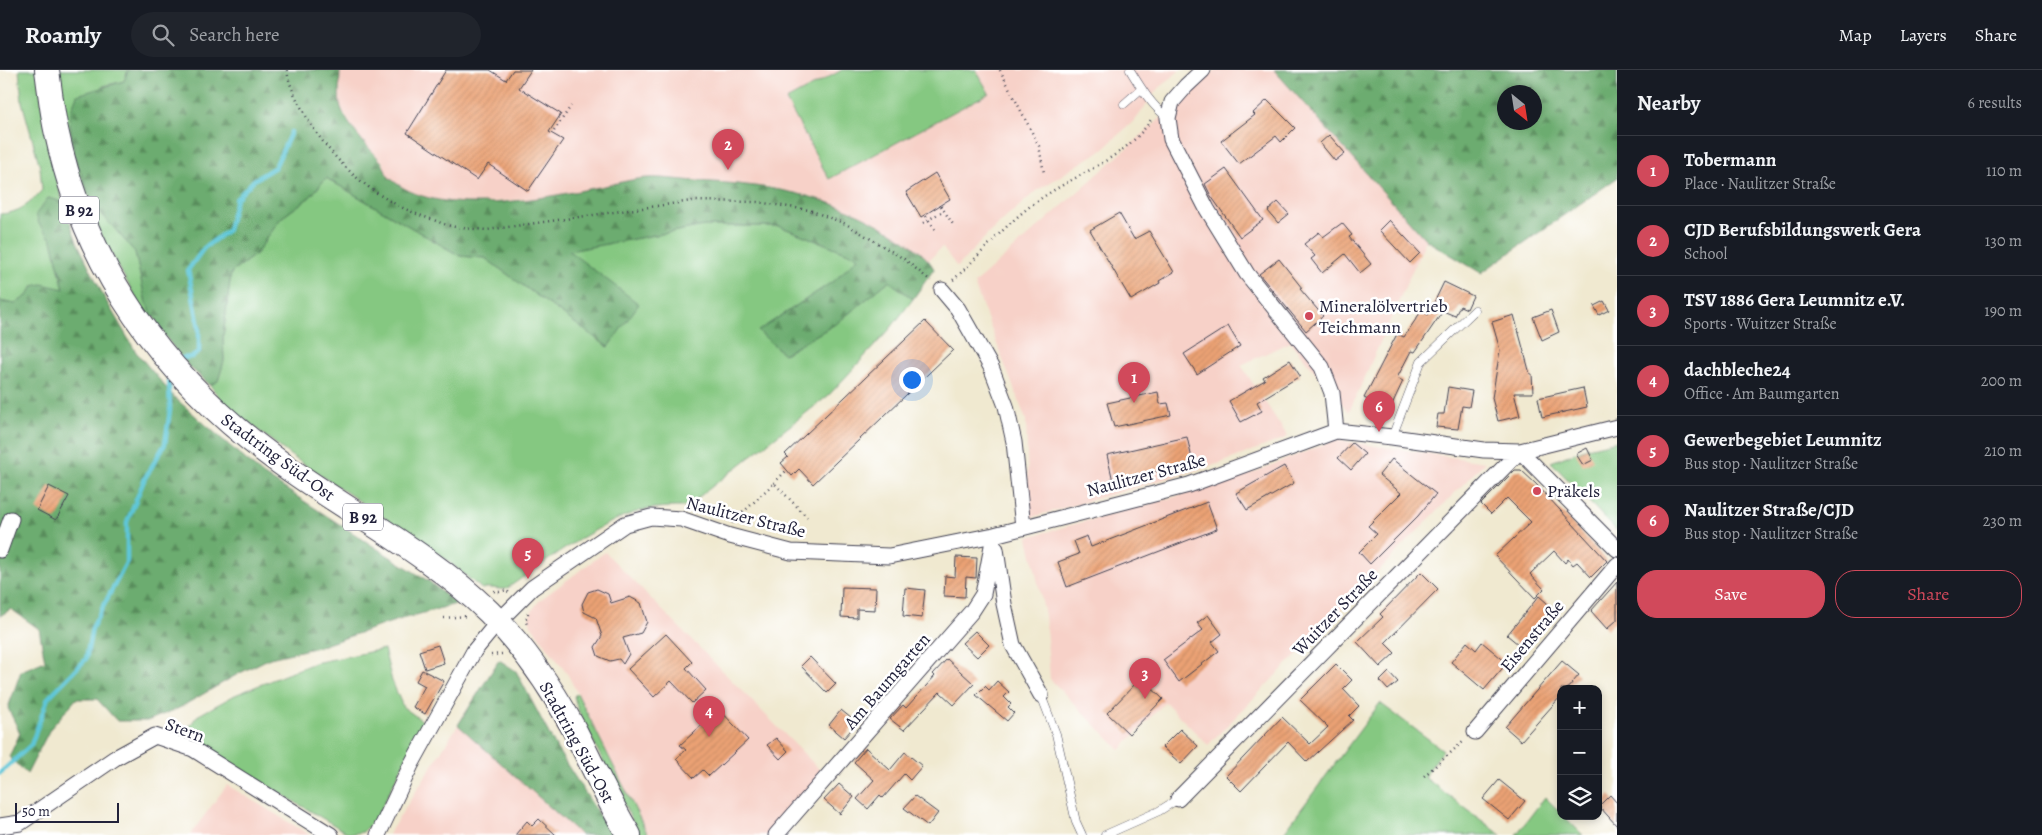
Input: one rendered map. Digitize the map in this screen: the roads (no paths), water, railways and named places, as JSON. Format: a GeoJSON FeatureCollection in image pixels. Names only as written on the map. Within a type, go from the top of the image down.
{"type":"FeatureCollection","features":[{"type":"Feature","properties":{"kind":"main road","name":"Stadtring Süd-Ost"},"geometry":{"type":"LineString","coordinates":[[48,70],[56,132],[65,168],[88,233],[105,267],[148,336],[182,378],[224,418],[274,458],[390,536],[465,590],[498,622],[546,683],[573,728],[629,835]]}},
{"type":"Feature","properties":{"kind":"street"},"geometry":{"type":"LineString","coordinates":[[1204,70],[1186,86],[1162,114],[1171,139],[1207,209],[1247,274],[1322,367],[1332,393],[1336,431]]}},
{"type":"Feature","properties":{"kind":"street"},"geometry":{"type":"LineString","coordinates":[[942,290],[958,310],[986,359],[1006,406],[1014,442],[1023,527]]}},
{"type":"Feature","properties":{"kind":"street","name":"Naulitzer Straße"},"geometry":{"type":"LineString","coordinates":[[378,835],[410,765],[474,651],[498,622],[532,588],[625,524],[651,517],[681,519],[722,533],[791,552],[889,556],[994,535],[1189,485],[1336,431],[1484,450],[1520,451],[1617,428]]}},
{"type":"Feature","properties":{"kind":"street"},"geometry":{"type":"LineString","coordinates":[[1520,451],[1617,549]]}},
{"type":"Feature","properties":{"kind":"street","name":"Wuitzer Straße"},"geometry":{"type":"LineString","coordinates":[[1178,799],[1520,451]]}},
{"type":"Feature","properties":{"kind":"street"},"geometry":{"type":"LineString","coordinates":[[0,550],[11,519]]}},
{"type":"Feature","properties":{"kind":"street"},"geometry":{"type":"LineString","coordinates":[[994,535],[1004,604],[1014,645],[1041,695]]}},
{"type":"Feature","properties":{"kind":"street","name":"Am Baumgarten"},"geometry":{"type":"LineString","coordinates":[[776,835],[972,611],[983,594],[994,535]]}},
{"type":"Feature","properties":{"kind":"street","name":"Eisenstraße"},"geometry":{"type":"LineString","coordinates":[[1475,732],[1617,565]]}},
{"type":"Feature","properties":{"kind":"street","name":"Stern"},"geometry":{"type":"LineString","coordinates":[[0,826],[20,822],[115,758],[155,736],[193,749],[331,835]]}},
{"type":"Feature","properties":{"kind":"lane"},"geometry":{"type":"LineString","coordinates":[[1130,70],[1141,89],[1162,114]]}},
{"type":"Feature","properties":{"kind":"lane"},"geometry":{"type":"LineString","coordinates":[[1124,104],[1141,89]]}},
{"type":"Feature","properties":{"kind":"lane"},"geometry":{"type":"LineString","coordinates":[[1392,437],[1421,362],[1475,310]]}},
{"type":"Feature","properties":{"kind":"lane"},"geometry":{"type":"LineString","coordinates":[[1041,695],[1056,734],[1076,822],[1082,835]]}},
{"type":"Feature","properties":{"kind":"lane"},"geometry":{"type":"LineString","coordinates":[[1105,835],[1159,811],[1178,799]]}},
{"type":"Feature","properties":{"kind":"waterway"},"geometry":{"type":"LineString","coordinates":[[180,361],[182,358],[192,357],[199,352],[199,327],[188,270],[204,248],[228,230],[236,199],[254,180],[275,167],[291,132]]}},
{"type":"Feature","properties":{"kind":"waterway"},"geometry":{"type":"LineString","coordinates":[[0,773],[31,745],[48,698],[86,659],[92,628],[127,561],[127,522],[145,478],[165,444],[170,410],[169,381],[173,374]]}},
{"type":"Feature","properties":{"kind":"place","name":"CJD Berufsbildungswerk Gera"},"geometry":{"type":"Point","coordinates":[728,170]}},
{"type":"Feature","properties":{"kind":"place","name":"Mineralölvertrieb Teichmann"},"geometry":{"type":"Point","coordinates":[1309,316]}},
{"type":"Feature","properties":{"kind":"place","name":"Tobermann"},"geometry":{"type":"Point","coordinates":[1134,403]}},
{"type":"Feature","properties":{"kind":"place","name":"Naulitzer Straße/CJD"},"geometry":{"type":"Point","coordinates":[1379,432]}},
{"type":"Feature","properties":{"kind":"place","name":"Präkels"},"geometry":{"type":"Point","coordinates":[1537,491]}},
{"type":"Feature","properties":{"kind":"place","name":"Gewerbegebiet Leumnitz"},"geometry":{"type":"Point","coordinates":[528,579]}},
{"type":"Feature","properties":{"kind":"place","name":"TSV 1886 Gera Leumnitz e.V."},"geometry":{"type":"Point","coordinates":[1145,699]}},
{"type":"Feature","properties":{"kind":"place","name":"dachbleche24"},"geometry":{"type":"Point","coordinates":[709,737]}}]}
